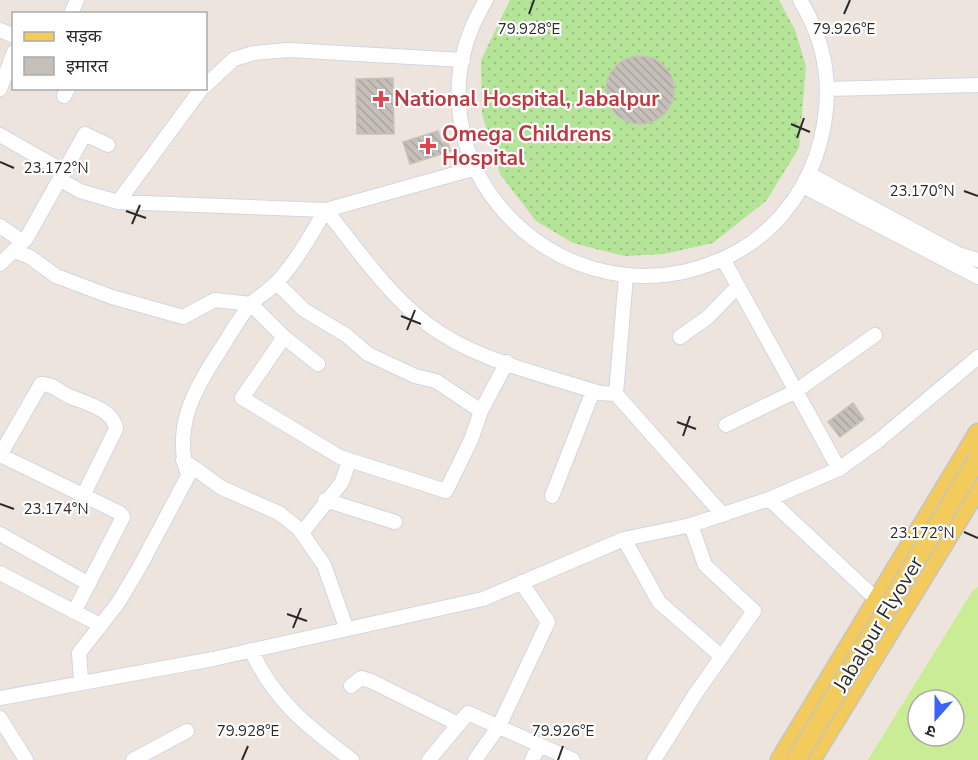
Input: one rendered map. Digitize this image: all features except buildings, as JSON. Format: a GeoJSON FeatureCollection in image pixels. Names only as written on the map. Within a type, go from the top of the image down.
{"type":"FeatureCollection","features":[{"type":"Feature","properties":{"kind":"main road"},"geometry":{"type":"LineString","coordinates":[[780,760],[876,599],[970,460],[978,433]]}},
{"type":"Feature","properties":{"kind":"main road","name":"Jabalpur Flyover"},"geometry":{"type":"LineString","coordinates":[[796,760],[970,460]]}},
{"type":"Feature","properties":{"kind":"main road"},"geometry":{"type":"LineString","coordinates":[[812,760],[978,488]]}},
{"type":"Feature","properties":{"kind":"street"},"geometry":{"type":"LineString","coordinates":[[480,2],[462,60],[460,113],[471,159],[493,200],[525,235],[566,260],[610,275],[658,278],[704,268],[747,247],[782,216],[806,180],[826,127],[828,74],[814,22],[800,0]]}},
{"type":"Feature","properties":{"kind":"street"},"geometry":{"type":"LineString","coordinates":[[207,84],[234,59],[254,52],[288,50],[462,60]]}},
{"type":"Feature","properties":{"kind":"street"},"geometry":{"type":"LineString","coordinates":[[0,89],[12,57]]}},
{"type":"Feature","properties":{"kind":"street"},"geometry":{"type":"LineString","coordinates":[[827,89],[978,85]]}},
{"type":"Feature","properties":{"kind":"street"},"geometry":{"type":"LineString","coordinates":[[118,202],[201,90]]}},
{"type":"Feature","properties":{"kind":"street"},"geometry":{"type":"LineString","coordinates":[[0,264],[19,247],[63,176],[85,134],[108,145]]}},
{"type":"Feature","properties":{"kind":"street"},"geometry":{"type":"LineString","coordinates":[[0,135],[63,176],[80,191],[118,202],[326,210],[476,168]]}},
{"type":"Feature","properties":{"kind":"street"},"geometry":{"type":"LineString","coordinates":[[806,180],[958,254],[978,260]]}},
{"type":"Feature","properties":{"kind":"street"},"geometry":{"type":"LineString","coordinates":[[806,180],[978,277]]}},
{"type":"Feature","properties":{"kind":"street"},"geometry":{"type":"LineString","coordinates":[[81,681],[79,653],[118,603],[171,512],[188,476],[183,460],[188,405],[196,386],[251,304],[277,282],[326,210]]}},
{"type":"Feature","properties":{"kind":"street"},"geometry":{"type":"LineString","coordinates":[[326,210],[380,278],[426,323],[467,349],[593,391],[616,394],[723,515]]}},
{"type":"Feature","properties":{"kind":"street"},"geometry":{"type":"LineString","coordinates":[[0,226],[30,257],[56,276],[112,297],[183,317],[215,300],[251,304],[284,337],[318,364]]}},
{"type":"Feature","properties":{"kind":"street"},"geometry":{"type":"LineString","coordinates":[[723,259],[839,469]]}},
{"type":"Feature","properties":{"kind":"street"},"geometry":{"type":"LineString","coordinates":[[616,394],[626,276]]}},
{"type":"Feature","properties":{"kind":"street"},"geometry":{"type":"LineString","coordinates":[[277,282],[304,310],[346,335],[368,354],[415,376],[436,381],[481,411]]}},
{"type":"Feature","properties":{"kind":"street"},"geometry":{"type":"LineString","coordinates":[[680,337],[708,317],[738,286]]}},
{"type":"Feature","properties":{"kind":"street"},"geometry":{"type":"LineString","coordinates":[[726,425],[796,391],[875,335]]}},
{"type":"Feature","properties":{"kind":"street"},"geometry":{"type":"LineString","coordinates":[[284,337],[242,398],[296,433],[349,460],[446,491],[471,440],[481,411],[507,362]]}},
{"type":"Feature","properties":{"kind":"street"},"geometry":{"type":"LineString","coordinates":[[0,698],[251,650],[346,627],[483,599],[624,539],[691,525],[769,500],[839,469],[878,441],[978,357]]}},
{"type":"Feature","properties":{"kind":"street"},"geometry":{"type":"LineString","coordinates":[[74,612],[123,517],[120,513],[84,494],[0,455],[41,384],[47,383],[70,397],[87,402],[111,417],[116,429],[84,494]]}},
{"type":"Feature","properties":{"kind":"street"},"geometry":{"type":"LineString","coordinates":[[552,496],[593,391]]}},
{"type":"Feature","properties":{"kind":"street"},"geometry":{"type":"LineString","coordinates":[[183,460],[222,488],[279,513],[302,533],[324,565],[346,627]]}},
{"type":"Feature","properties":{"kind":"street"},"geometry":{"type":"LineString","coordinates":[[302,533],[325,500],[342,482],[349,460]]}},
{"type":"Feature","properties":{"kind":"street"},"geometry":{"type":"LineString","coordinates":[[970,460],[978,472]]}},
{"type":"Feature","properties":{"kind":"street"},"geometry":{"type":"LineString","coordinates":[[325,500],[395,522]]}},
{"type":"Feature","properties":{"kind":"street"},"geometry":{"type":"LineString","coordinates":[[769,500],[876,599]]}},
{"type":"Feature","properties":{"kind":"street"},"geometry":{"type":"LineString","coordinates":[[654,760],[754,611],[705,565],[691,525]]}},
{"type":"Feature","properties":{"kind":"street"},"geometry":{"type":"LineString","coordinates":[[0,534],[89,584]]}},
{"type":"Feature","properties":{"kind":"street"},"geometry":{"type":"LineString","coordinates":[[624,539],[659,602],[722,657]]}},
{"type":"Feature","properties":{"kind":"street"},"geometry":{"type":"LineString","coordinates":[[0,573],[100,625]]}},
{"type":"Feature","properties":{"kind":"street"},"geometry":{"type":"LineString","coordinates":[[475,760],[499,726],[548,622],[521,582]]}},
{"type":"Feature","properties":{"kind":"street"},"geometry":{"type":"LineString","coordinates":[[251,650],[264,678],[279,698],[352,760]]}},
{"type":"Feature","properties":{"kind":"street"},"geometry":{"type":"LineString","coordinates":[[351,686],[361,678],[371,681],[458,724]]}},
{"type":"Feature","properties":{"kind":"street"},"geometry":{"type":"LineString","coordinates":[[429,760],[468,712],[573,760]]}},
{"type":"Feature","properties":{"kind":"street"},"geometry":{"type":"LineString","coordinates":[[0,718],[4,728],[26,760]]}},
{"type":"Feature","properties":{"kind":"street"},"geometry":{"type":"LineString","coordinates":[[133,760],[187,731]]}},
{"type":"Feature","properties":{"kind":"street"},"geometry":{"type":"LineString","coordinates":[[532,760],[539,746]]}},
{"type":"Feature","properties":{"kind":"green space"},"geometry":{"type":"Polygon","coordinates":[[[510,0],[779,0],[795,30],[806,66],[799,148],[766,201],[713,243],[664,254],[624,256],[573,243],[536,221],[500,174],[482,114],[481,60],[510,0]]]}},
{"type":"Feature","properties":{"kind":"green space"},"geometry":{"type":"Polygon","coordinates":[[[978,587],[978,760],[868,760],[906,698],[906,748],[966,748],[966,688],[912,688],[973,590],[978,587]]]}},
{"type":"Feature","properties":{"kind":"place","name":"National Hospital, Jabalpur"},"geometry":{"type":"Point","coordinates":[381,99]}},
{"type":"Feature","properties":{"kind":"place","name":"Omega Childrens Hospital"},"geometry":{"type":"Point","coordinates":[428,146]}}]}
